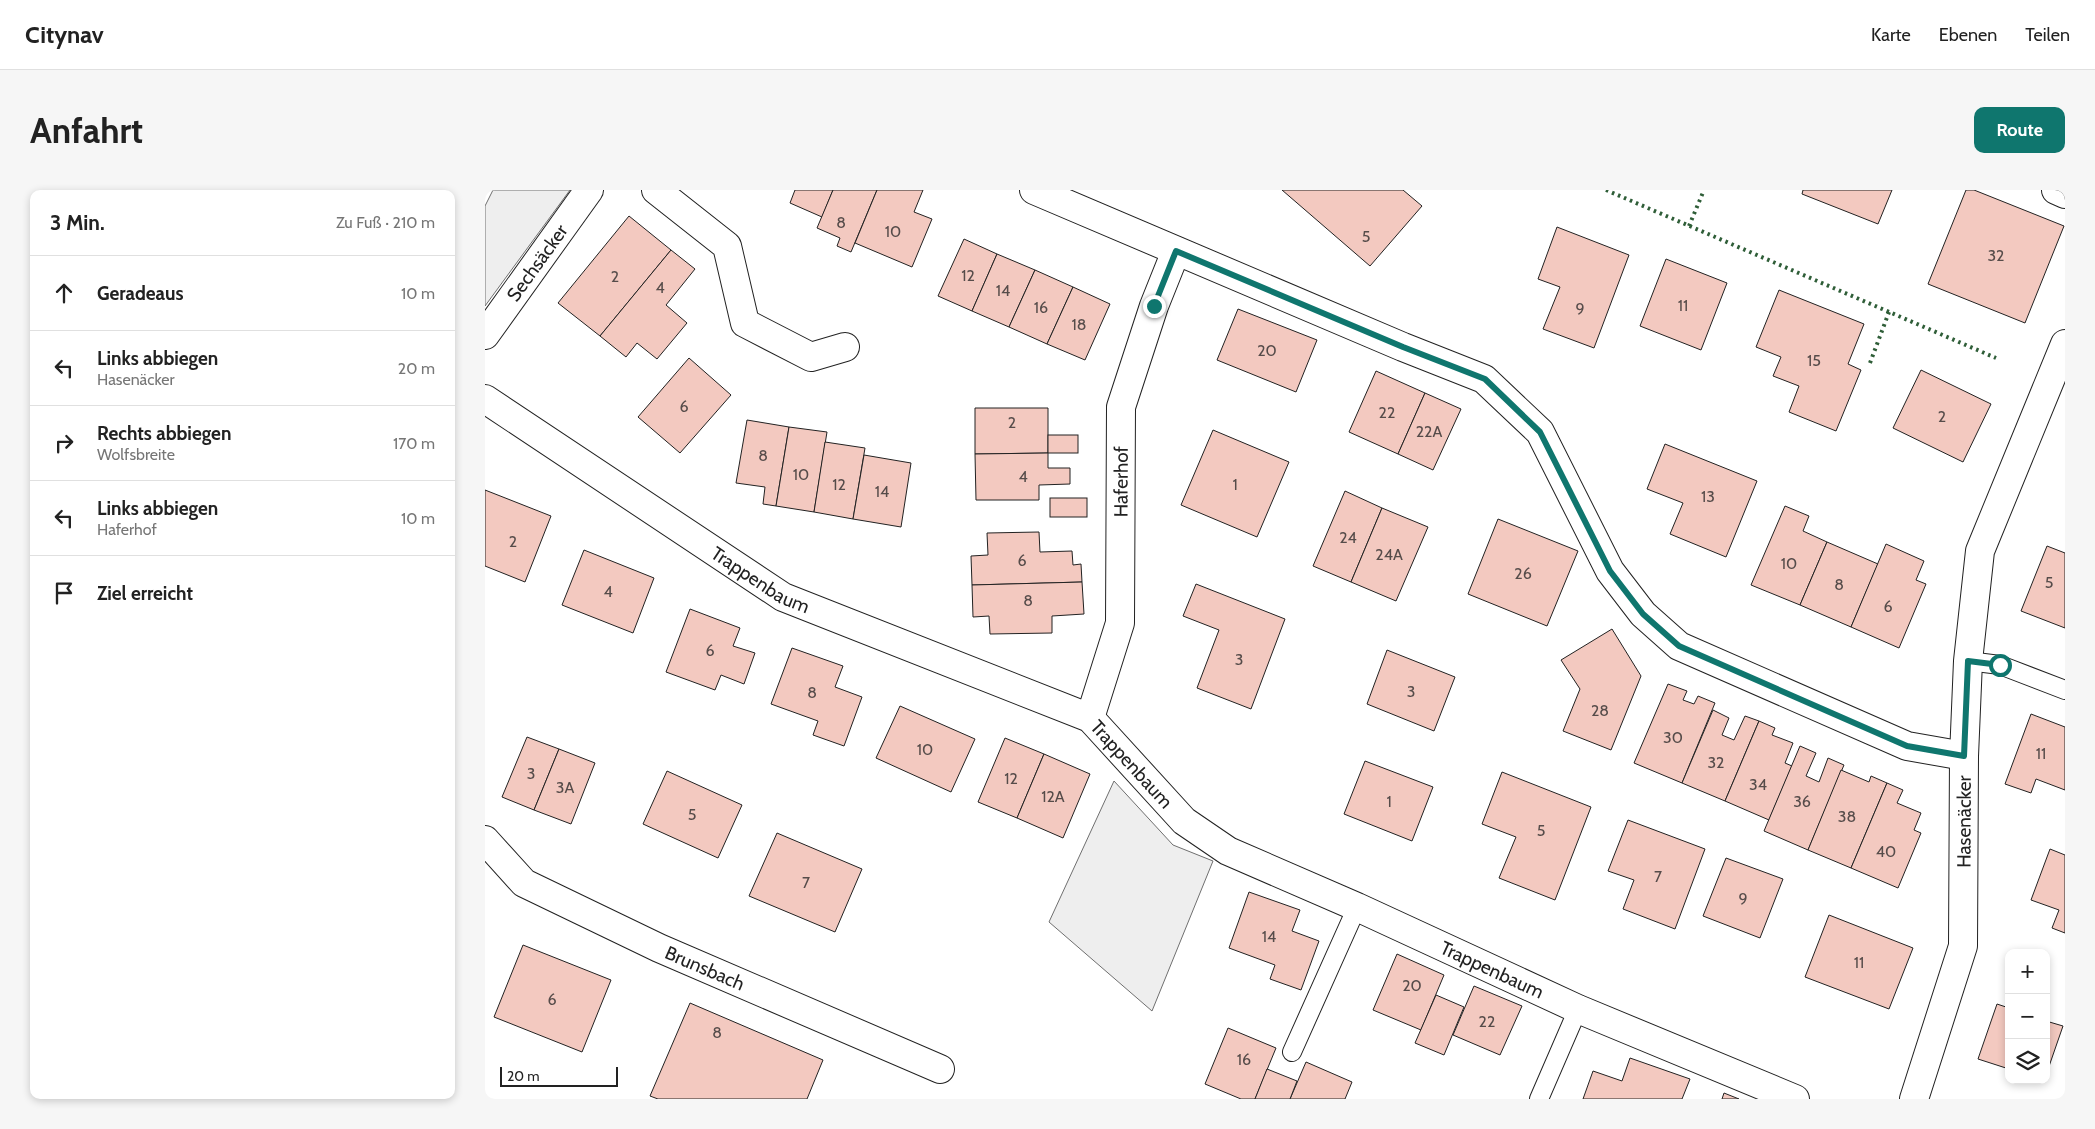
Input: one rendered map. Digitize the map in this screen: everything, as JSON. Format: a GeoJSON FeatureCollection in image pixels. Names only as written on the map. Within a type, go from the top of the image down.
{"type":"FeatureCollection","features":[{"type":"Feature","properties":{"kind":"street","name":"Sechsäcker"},"geometry":{"type":"LineString","coordinates":[[485,335],[589,190]]}},
{"type":"Feature","properties":{"kind":"street"},"geometry":{"type":"LineString","coordinates":[[656,190],[727,246],[745,323],[811,356],[845,347]]}},
{"type":"Feature","properties":{"kind":"street"},"geometry":{"type":"LineString","coordinates":[[1034,190],[1403,347],[1485,379],[1540,432],[1610,571],[1643,614],[1679,646],[1907,746],[1964,756]]}},
{"type":"Feature","properties":{"kind":"street"},"geometry":{"type":"LineString","coordinates":[[2056,190],[2065,194]]}},
{"type":"Feature","properties":{"kind":"street","name":"Haferhof"},"geometry":{"type":"LineString","coordinates":[[1090,718],[1120,623],[1121,407],[1154,306],[1176,251]]}},
{"type":"Feature","properties":{"kind":"street","name":"Hasenäcker"},"geometry":{"type":"LineString","coordinates":[[1914,1099],[1963,946],[1964,756],[1968,661],[1979,551],[2065,344]]}},
{"type":"Feature","properties":{"kind":"street","name":"Trappenbaum"},"geometry":{"type":"LineString","coordinates":[[485,399],[783,597],[1090,718],[1184,821],[1228,851],[1357,907],[1578,1009],[1795,1099]]}},
{"type":"Feature","properties":{"kind":"street","name":"Brunsbach"},"geometry":{"type":"LineString","coordinates":[[485,840],[524,883],[659,948],[940,1069]]}},
{"type":"Feature","properties":{"kind":"lane"},"geometry":{"type":"LineString","coordinates":[[1968,661],[2000,665],[2065,690]]}},
{"type":"Feature","properties":{"kind":"lane"},"geometry":{"type":"LineString","coordinates":[[1292,1052],[1357,907]]}},
{"type":"Feature","properties":{"kind":"lane"},"geometry":{"type":"LineString","coordinates":[[1539,1099],[1578,1009]]}},
{"type":"Feature","properties":{"kind":"shaded area"},"geometry":{"type":"Polygon","coordinates":[[[493,190],[570,190],[485,306],[485,206],[493,190]]]}},
{"type":"Feature","properties":{"kind":"shaded area"},"geometry":{"type":"Polygon","coordinates":[[[1114,781],[1173,845],[1213,861],[1152,1011],[1049,922],[1114,781]]]}},
{"type":"Feature","properties":{"kind":"building"},"geometry":{"type":"Polygon","coordinates":[[[795,190],[833,190],[822,217],[790,203],[795,190]]]}},
{"type":"Feature","properties":{"kind":"building"},"geometry":{"type":"Polygon","coordinates":[[[833,190],[877,190],[851,252],[837,246],[840,238],[817,228],[833,190]]]}},
{"type":"Feature","properties":{"kind":"building"},"geometry":{"type":"Polygon","coordinates":[[[877,190],[923,190],[914,212],[932,219],[912,267],[855,243],[877,190]]]}},
{"type":"Feature","properties":{"kind":"building"},"geometry":{"type":"Polygon","coordinates":[[[1282,190],[1403,190],[1422,206],[1370,266],[1282,190]]]}},
{"type":"Feature","properties":{"kind":"building"},"geometry":{"type":"Polygon","coordinates":[[[1803,190],[1892,190],[1878,224],[1802,194],[1803,190]]]}},
{"type":"Feature","properties":{"kind":"building"},"geometry":{"type":"Polygon","coordinates":[[[1966,190],[1974,190],[2064,226],[2025,323],[1928,284],[1966,190]]]}},
{"type":"Feature","properties":{"kind":"building"},"geometry":{"type":"Polygon","coordinates":[[[629,216],[671,250],[600,336],[558,303],[629,216]]]}},
{"type":"Feature","properties":{"kind":"building"},"geometry":{"type":"Polygon","coordinates":[[[1557,227],[1629,255],[1594,348],[1543,329],[1560,287],[1538,279],[1557,227]]]}},
{"type":"Feature","properties":{"kind":"building"},"geometry":{"type":"Polygon","coordinates":[[[964,239],[997,254],[972,311],[938,296],[964,239]]]}},
{"type":"Feature","properties":{"kind":"building"},"geometry":{"type":"Polygon","coordinates":[[[671,250],[695,269],[666,305],[687,323],[657,359],[637,343],[626,357],[600,336],[671,250]]]}},
{"type":"Feature","properties":{"kind":"building"},"geometry":{"type":"Polygon","coordinates":[[[997,254],[1035,270],[1009,327],[972,311],[997,254]]]}},
{"type":"Feature","properties":{"kind":"building"},"geometry":{"type":"Polygon","coordinates":[[[1666,259],[1727,283],[1701,350],[1640,326],[1666,259]]]}},
{"type":"Feature","properties":{"kind":"building"},"geometry":{"type":"Polygon","coordinates":[[[1035,270],[1073,287],[1047,344],[1009,327],[1035,270]]]}},
{"type":"Feature","properties":{"kind":"building"},"geometry":{"type":"Polygon","coordinates":[[[1073,287],[1110,304],[1085,360],[1047,344],[1073,287]]]}},
{"type":"Feature","properties":{"kind":"building"},"geometry":{"type":"Polygon","coordinates":[[[1779,290],[1864,324],[1848,364],[1861,370],[1836,431],[1789,412],[1799,386],[1773,376],[1781,357],[1756,347],[1779,290]]]}},
{"type":"Feature","properties":{"kind":"building"},"geometry":{"type":"Polygon","coordinates":[[[1238,309],[1317,340],[1296,392],[1217,360],[1238,309]]]}},
{"type":"Feature","properties":{"kind":"building"},"geometry":{"type":"Polygon","coordinates":[[[689,358],[731,395],[680,453],[638,417],[689,358]]]}},
{"type":"Feature","properties":{"kind":"building"},"geometry":{"type":"Polygon","coordinates":[[[1921,370],[1991,404],[1963,462],[1893,428],[1921,370]]]}},
{"type":"Feature","properties":{"kind":"building"},"geometry":{"type":"Polygon","coordinates":[[[1376,371],[1425,393],[1398,454],[1349,432],[1376,371]]]}},
{"type":"Feature","properties":{"kind":"building"},"geometry":{"type":"Polygon","coordinates":[[[1425,393],[1461,409],[1433,470],[1398,454],[1425,393]]]}},
{"type":"Feature","properties":{"kind":"building"},"geometry":{"type":"Polygon","coordinates":[[[975,408],[1048,408],[1048,453],[975,454],[975,408]]]}},
{"type":"Feature","properties":{"kind":"building"},"geometry":{"type":"Polygon","coordinates":[[[747,420],[789,427],[776,506],[763,504],[765,487],[736,483],[747,420]]]}},
{"type":"Feature","properties":{"kind":"building"},"geometry":{"type":"Polygon","coordinates":[[[789,427],[827,432],[814,512],[776,506],[789,427]]]}},
{"type":"Feature","properties":{"kind":"building"},"geometry":{"type":"Polygon","coordinates":[[[1213,430],[1289,462],[1257,537],[1181,505],[1213,430]]]}},
{"type":"Feature","properties":{"kind":"building"},"geometry":{"type":"Polygon","coordinates":[[[1048,435],[1078,435],[1078,453],[1048,453],[1048,435]]]}},
{"type":"Feature","properties":{"kind":"building"},"geometry":{"type":"Polygon","coordinates":[[[825,442],[865,448],[853,519],[814,512],[825,442]]]}},
{"type":"Feature","properties":{"kind":"building"},"geometry":{"type":"Polygon","coordinates":[[[1665,444],[1757,481],[1726,557],[1670,534],[1683,503],[1647,489],[1665,444]]]}},
{"type":"Feature","properties":{"kind":"building"},"geometry":{"type":"Polygon","coordinates":[[[1048,453],[1048,468],[1070,468],[1070,484],[1039,485],[1039,500],[976,500],[975,454],[1048,453]]]}},
{"type":"Feature","properties":{"kind":"building"},"geometry":{"type":"Polygon","coordinates":[[[864,455],[911,463],[901,527],[853,519],[864,455]]]}},
{"type":"Feature","properties":{"kind":"building"},"geometry":{"type":"Polygon","coordinates":[[[485,490],[551,516],[525,582],[485,566],[485,490]]]}},
{"type":"Feature","properties":{"kind":"building"},"geometry":{"type":"Polygon","coordinates":[[[1345,491],[1382,508],[1351,582],[1313,566],[1345,491]]]}},
{"type":"Feature","properties":{"kind":"building"},"geometry":{"type":"Polygon","coordinates":[[[1050,498],[1087,498],[1087,517],[1050,517],[1050,498]]]}},
{"type":"Feature","properties":{"kind":"building"},"geometry":{"type":"Polygon","coordinates":[[[1785,506],[1809,516],[1803,531],[1827,542],[1800,605],[1751,585],[1785,506]]]}},
{"type":"Feature","properties":{"kind":"building"},"geometry":{"type":"Polygon","coordinates":[[[1382,508],[1428,527],[1396,601],[1351,582],[1382,508]]]}},
{"type":"Feature","properties":{"kind":"building"},"geometry":{"type":"Polygon","coordinates":[[[1498,519],[1578,551],[1547,626],[1468,594],[1498,519]]]}},
{"type":"Feature","properties":{"kind":"building"},"geometry":{"type":"Polygon","coordinates":[[[1039,532],[1040,552],[1072,551],[1073,565],[1081,564],[1082,582],[972,585],[971,556],[988,555],[987,533],[1039,532]]]}},
{"type":"Feature","properties":{"kind":"building"},"geometry":{"type":"Polygon","coordinates":[[[1827,542],[1878,564],[1851,627],[1800,605],[1827,542]]]}},
{"type":"Feature","properties":{"kind":"building"},"geometry":{"type":"Polygon","coordinates":[[[1886,544],[1924,561],[1916,580],[1926,584],[1899,648],[1851,627],[1886,544]]]}},
{"type":"Feature","properties":{"kind":"building"},"geometry":{"type":"Polygon","coordinates":[[[2047,546],[2065,553],[2065,628],[2021,611],[2047,546]]]}},
{"type":"Feature","properties":{"kind":"building"},"geometry":{"type":"Polygon","coordinates":[[[584,550],[654,578],[633,633],[562,605],[584,550]]]}},
{"type":"Feature","properties":{"kind":"building"},"geometry":{"type":"Polygon","coordinates":[[[1082,582],[1084,614],[1052,616],[1052,633],[990,634],[989,616],[973,617],[972,585],[1082,582]]]}},
{"type":"Feature","properties":{"kind":"building"},"geometry":{"type":"Polygon","coordinates":[[[1196,584],[1285,619],[1251,709],[1197,688],[1219,630],[1183,616],[1196,584]]]}},
{"type":"Feature","properties":{"kind":"building"},"geometry":{"type":"Polygon","coordinates":[[[690,609],[740,628],[733,646],[755,653],[744,684],[721,675],[715,690],[666,672],[690,609]]]}},
{"type":"Feature","properties":{"kind":"building"},"geometry":{"type":"Polygon","coordinates":[[[1612,629],[1641,676],[1611,750],[1563,731],[1580,689],[1561,660],[1612,629]]]}},
{"type":"Feature","properties":{"kind":"building"},"geometry":{"type":"Polygon","coordinates":[[[792,648],[843,666],[835,687],[862,697],[844,746],[813,735],[818,721],[771,704],[792,648]]]}},
{"type":"Feature","properties":{"kind":"building"},"geometry":{"type":"Polygon","coordinates":[[[1387,650],[1455,677],[1434,731],[1367,704],[1387,650]]]}},
{"type":"Feature","properties":{"kind":"building"},"geometry":{"type":"Polygon","coordinates":[[[1668,684],[1687,691],[1683,700],[1694,704],[1698,696],[1715,703],[1682,783],[1634,763],[1668,684]]]}},
{"type":"Feature","properties":{"kind":"building"},"geometry":{"type":"Polygon","coordinates":[[[900,706],[975,739],[951,792],[876,758],[900,706]]]}},
{"type":"Feature","properties":{"kind":"building"},"geometry":{"type":"Polygon","coordinates":[[[1713,710],[1729,718],[1722,735],[1734,740],[1745,716],[1759,721],[1725,801],[1682,783],[1713,710]]]}},
{"type":"Feature","properties":{"kind":"building"},"geometry":{"type":"Polygon","coordinates":[[[2031,714],[2065,727],[2065,790],[2036,779],[2031,793],[2005,784],[2031,714]]]}},
{"type":"Feature","properties":{"kind":"building"},"geometry":{"type":"Polygon","coordinates":[[[1759,721],[1775,728],[1772,735],[1793,743],[1785,763],[1792,766],[1769,820],[1725,801],[1759,721]]]}},
{"type":"Feature","properties":{"kind":"building"},"geometry":{"type":"Polygon","coordinates":[[[527,737],[559,749],[534,810],[502,797],[527,737]]]}},
{"type":"Feature","properties":{"kind":"building"},"geometry":{"type":"Polygon","coordinates":[[[1005,738],[1044,754],[1017,818],[978,802],[1005,738]]]}},
{"type":"Feature","properties":{"kind":"building"},"geometry":{"type":"Polygon","coordinates":[[[1800,746],[1816,753],[1806,776],[1819,782],[1828,758],[1844,765],[1808,850],[1764,831],[1800,746]]]}},
{"type":"Feature","properties":{"kind":"building"},"geometry":{"type":"Polygon","coordinates":[[[559,749],[595,763],[571,824],[534,810],[559,749]]]}},
{"type":"Feature","properties":{"kind":"building"},"geometry":{"type":"Polygon","coordinates":[[[1044,754],[1090,774],[1063,838],[1017,818],[1044,754]]]}},
{"type":"Feature","properties":{"kind":"building"},"geometry":{"type":"Polygon","coordinates":[[[1365,761],[1433,787],[1412,841],[1344,814],[1365,761]]]}},
{"type":"Feature","properties":{"kind":"building"},"geometry":{"type":"Polygon","coordinates":[[[1841,770],[1869,782],[1871,776],[1887,783],[1851,868],[1808,850],[1841,770]]]}},
{"type":"Feature","properties":{"kind":"building"},"geometry":{"type":"Polygon","coordinates":[[[667,771],[742,805],[718,858],[643,824],[667,771]]]}},
{"type":"Feature","properties":{"kind":"building"},"geometry":{"type":"Polygon","coordinates":[[[1502,772],[1591,807],[1555,900],[1499,878],[1516,837],[1482,824],[1502,772]]]}},
{"type":"Feature","properties":{"kind":"building"},"geometry":{"type":"Polygon","coordinates":[[[1887,783],[1903,790],[1897,803],[1921,813],[1914,830],[1921,833],[1898,888],[1851,868],[1887,783]]]}},
{"type":"Feature","properties":{"kind":"building"},"geometry":{"type":"Polygon","coordinates":[[[1628,820],[1705,849],[1675,929],[1623,909],[1634,880],[1608,871],[1628,820]]]}},
{"type":"Feature","properties":{"kind":"building"},"geometry":{"type":"Polygon","coordinates":[[[777,833],[862,869],[835,932],[749,896],[777,833]]]}},
{"type":"Feature","properties":{"kind":"building"},"geometry":{"type":"Polygon","coordinates":[[[2050,849],[2065,855],[2065,933],[2052,928],[2059,910],[2031,900],[2050,849]]]}},
{"type":"Feature","properties":{"kind":"building"},"geometry":{"type":"Polygon","coordinates":[[[1726,858],[1783,879],[1760,938],[1703,916],[1726,858]]]}},
{"type":"Feature","properties":{"kind":"building"},"geometry":{"type":"Polygon","coordinates":[[[1249,892],[1300,910],[1292,931],[1319,941],[1301,990],[1270,979],[1275,965],[1229,948],[1249,892]]]}},
{"type":"Feature","properties":{"kind":"building"},"geometry":{"type":"Polygon","coordinates":[[[1829,915],[1913,948],[1889,1009],[1805,977],[1829,915]]]}},
{"type":"Feature","properties":{"kind":"building"},"geometry":{"type":"Polygon","coordinates":[[[523,945],[611,980],[582,1052],[494,1017],[523,945]]]}},
{"type":"Feature","properties":{"kind":"building"},"geometry":{"type":"Polygon","coordinates":[[[1397,954],[1444,975],[1421,1030],[1373,1010],[1397,954]]]}},
{"type":"Feature","properties":{"kind":"building"},"geometry":{"type":"Polygon","coordinates":[[[1474,986],[1522,1006],[1500,1055],[1453,1035],[1474,986]]]}},
{"type":"Feature","properties":{"kind":"building"},"geometry":{"type":"Polygon","coordinates":[[[1436,995],[1464,1007],[1444,1055],[1415,1043],[1436,995]]]}},
{"type":"Feature","properties":{"kind":"building"},"geometry":{"type":"Polygon","coordinates":[[[690,1003],[823,1060],[807,1099],[658,1099],[650,1096],[690,1003]]]}},
{"type":"Feature","properties":{"kind":"building"},"geometry":{"type":"Polygon","coordinates":[[[1997,1004],[2005,1007],[2005,1068],[1978,1059],[1997,1004]]]}},
{"type":"Feature","properties":{"kind":"building"},"geometry":{"type":"Polygon","coordinates":[[[2050,1022],[2063,1026],[2050,1063],[2050,1022]]]}},
{"type":"Feature","properties":{"kind":"building"},"geometry":{"type":"Polygon","coordinates":[[[1228,1028],[1276,1048],[1255,1099],[1241,1099],[1205,1084],[1228,1028]]]}},
{"type":"Feature","properties":{"kind":"building"},"geometry":{"type":"Polygon","coordinates":[[[1630,1058],[1690,1079],[1682,1099],[1583,1099],[1593,1071],[1622,1081],[1630,1058]]]}},
{"type":"Feature","properties":{"kind":"building"},"geometry":{"type":"Polygon","coordinates":[[[1306,1062],[1352,1082],[1345,1099],[1290,1099],[1306,1062]]]}},
{"type":"Feature","properties":{"kind":"building"},"geometry":{"type":"Polygon","coordinates":[[[1267,1069],[1297,1081],[1290,1099],[1255,1099],[1267,1069]]]}},
{"type":"Feature","properties":{"kind":"building"},"geometry":{"type":"Polygon","coordinates":[[[1724,1093],[1739,1099],[1722,1099],[1724,1093]]]}},
{"type":"Feature","properties":{"kind":"hedge"},"geometry":{"type":"LineString","coordinates":[[1606,190],[1996,358]]}},
{"type":"Feature","properties":{"kind":"hedge"},"geometry":{"type":"LineString","coordinates":[[1689,226],[1704,190]]}},
{"type":"Feature","properties":{"kind":"hedge"},"geometry":{"type":"LineString","coordinates":[[1870,363],[1889,312]]}},
{"type":"Feature","properties":{"kind":"route"},"geometry":{"type":"LineString","coordinates":[[1154,306],[1176,251],[1403,347],[1485,379],[1540,432],[1610,571],[1643,614],[1679,646],[1907,746],[1964,756],[1968,661],[2000,665]]}}]}
